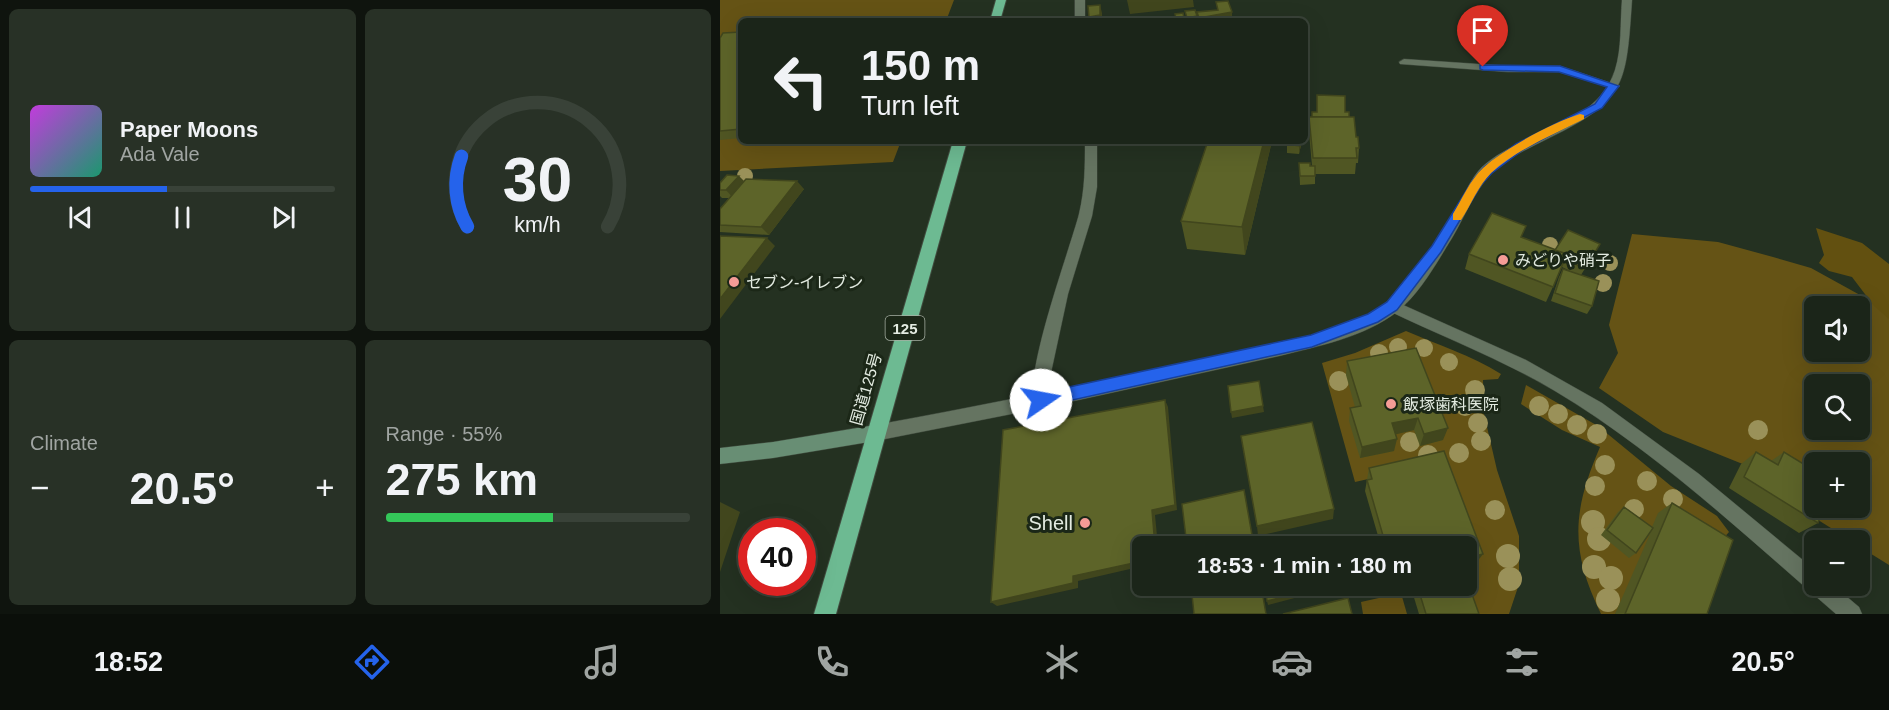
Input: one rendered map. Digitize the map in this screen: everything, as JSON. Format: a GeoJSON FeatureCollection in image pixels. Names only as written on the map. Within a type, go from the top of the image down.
{"type":"FeatureCollection","features":[{"type":"Feature","properties":{"kind":"highway"},"geometry":{"type":"LineString","coordinates":[[996,18],[1001,0]]}},
{"type":"Feature","properties":{"kind":"highway","name":"国道125号"},"geometry":{"type":"LineString","coordinates":[[825,614],[959,144]]}},
{"type":"Feature","properties":{"kind":"main road"},"geometry":{"type":"LineString","coordinates":[[720,456],[773,450],[875,433]]}},
{"type":"Feature","properties":{"kind":"street"},"geometry":{"type":"LineString","coordinates":[[1080,0],[1080,18]]}},
{"type":"Feature","properties":{"kind":"street"},"geometry":{"type":"LineString","coordinates":[[875,433],[1041,400],[1312,341],[1373,318],[1392,306],[1437,249],[1477,183],[1488,170],[1520,147],[1599,106],[1614,86],[1623,55],[1627,0]]}},
{"type":"Feature","properties":{"kind":"street"},"geometry":{"type":"LineString","coordinates":[[1404,62],[1508,69],[1560,69],[1614,86]]}},
{"type":"Feature","properties":{"kind":"street"},"geometry":{"type":"LineString","coordinates":[[1041,400],[1044,368],[1061,294],[1084,222],[1091,187],[1091,144]]}},
{"type":"Feature","properties":{"kind":"street"},"geometry":{"type":"LineString","coordinates":[[1392,306],[1520,364],[1592,406],[1704,489],[1804,574]]}},
{"type":"Feature","properties":{"kind":"street"},"geometry":{"type":"LineString","coordinates":[[1830,596],[1852,614]]}},
{"type":"Feature","properties":{"kind":"shaded area"},"geometry":{"type":"Polygon","coordinates":[[[720,0],[954,0],[947,18],[738,18],[738,144],[900,144],[893,162],[720,171],[720,0]]]}},
{"type":"Feature","properties":{"kind":"shaded area"},"geometry":{"type":"Polygon","coordinates":[[[1816,228],[1862,243],[1889,264],[1889,319],[1874,306],[1870,296],[1866,296],[1852,277],[1829,271],[1819,263],[1824,255],[1816,228]]]}},
{"type":"Feature","properties":{"kind":"shaded area"},"geometry":{"type":"Polygon","coordinates":[[[1632,234],[1718,242],[1811,268],[1862,296],[1804,296],[1804,362],[1870,362],[1870,301],[1889,311],[1889,565],[1870,553],[1870,530],[1834,530],[1815,518],[1870,518],[1870,452],[1804,452],[1804,489],[1663,432],[1599,388],[1618,353],[1609,325],[1632,234]]]}},
{"type":"Feature","properties":{"kind":"shaded area"},"geometry":{"type":"Polygon","coordinates":[[[1406,331],[1466,356],[1501,374],[1498,379],[1483,380],[1484,414],[1497,470],[1519,536],[1519,584],[1509,614],[1469,614],[1468,596],[1477,596],[1477,536],[1466,536],[1439,463],[1355,482],[1322,363],[1355,353],[1406,331]]]}},
{"type":"Feature","properties":{"kind":"shaded area"},"geometry":{"type":"Polygon","coordinates":[[[1526,385],[1598,426],[1671,486],[1717,516],[1729,532],[1721,541],[1615,614],[1601,614],[1584,570],[1578,531],[1584,492],[1600,447],[1562,430],[1521,404],[1526,385]]]}},
{"type":"Feature","properties":{"kind":"shaded area"},"geometry":{"type":"Polygon","coordinates":[[[1388,596],[1402,596],[1407,614],[1363,614],[1361,602],[1388,596]]]}},
{"type":"Feature","properties":{"kind":"building"},"geometry":{"type":"Polygon","coordinates":[[[1228,1],[1232,12],[1199,18],[1197,12],[1218,10],[1216,2],[1228,1]]]}},
{"type":"Feature","properties":{"kind":"building"},"geometry":{"type":"Polygon","coordinates":[[[1100,5],[1100,15],[1089,17],[1088,6],[1100,5]]]}},
{"type":"Feature","properties":{"kind":"building"},"geometry":{"type":"Polygon","coordinates":[[[1195,10],[1197,16],[1187,18],[1185,11],[1195,10]]]}},
{"type":"Feature","properties":{"kind":"building"},"geometry":{"type":"Polygon","coordinates":[[[1183,13],[1184,18],[1176,18],[1175,14],[1183,13]]]}},
{"type":"Feature","properties":{"kind":"building"},"geometry":{"type":"Polygon","coordinates":[[[738,32],[738,129],[720,131],[720,38],[723,33],[738,32]]]}},
{"type":"Feature","properties":{"kind":"building"},"geometry":{"type":"Polygon","coordinates":[[[1317,95],[1345,96],[1345,112],[1349,112],[1349,117],[1312,117],[1312,112],[1317,112],[1317,95]]]}},
{"type":"Feature","properties":{"kind":"building"},"geometry":{"type":"Polygon","coordinates":[[[1309,117],[1354,117],[1359,148],[1356,148],[1357,158],[1313,158],[1309,117]]]}},
{"type":"Feature","properties":{"kind":"building"},"geometry":{"type":"Polygon","coordinates":[[[1207,144],[1263,144],[1242,227],[1181,221],[1207,144]]]}},
{"type":"Feature","properties":{"kind":"building"},"geometry":{"type":"Polygon","coordinates":[[[1299,163],[1310,163],[1310,166],[1315,166],[1315,176],[1300,176],[1299,163]]]}},
{"type":"Feature","properties":{"kind":"building"},"geometry":{"type":"Polygon","coordinates":[[[727,175],[739,176],[726,190],[720,190],[720,183],[727,175]]]}},
{"type":"Feature","properties":{"kind":"building"},"geometry":{"type":"Polygon","coordinates":[[[746,179],[797,181],[761,227],[720,225],[720,209],[746,179]]]}},
{"type":"Feature","properties":{"kind":"building"},"geometry":{"type":"Polygon","coordinates":[[[1492,213],[1526,226],[1521,237],[1567,254],[1553,287],[1469,254],[1492,213]]]}},
{"type":"Feature","properties":{"kind":"building"},"geometry":{"type":"Polygon","coordinates":[[[1568,230],[1600,244],[1585,269],[1565,259],[1567,254],[1555,250],[1568,230]]]}},
{"type":"Feature","properties":{"kind":"building"},"geometry":{"type":"Polygon","coordinates":[[[720,236],[767,238],[720,299],[720,236]]]}},
{"type":"Feature","properties":{"kind":"building"},"geometry":{"type":"Polygon","coordinates":[[[1563,269],[1599,281],[1592,306],[1555,293],[1563,269]]]}},
{"type":"Feature","properties":{"kind":"building","name":"飯塚歯科医院"},"geometry":{"type":"Polygon","coordinates":[[[1416,348],[1448,428],[1424,434],[1418,418],[1392,423],[1397,439],[1362,447],[1350,408],[1361,406],[1347,361],[1416,348]]]}},
{"type":"Feature","properties":{"kind":"building"},"geometry":{"type":"Polygon","coordinates":[[[1259,381],[1263,406],[1231,412],[1228,386],[1259,381]]]}},
{"type":"Feature","properties":{"kind":"building"},"geometry":{"type":"Polygon","coordinates":[[[1165,400],[1175,505],[1152,510],[1154,536],[1132,536],[1132,563],[1073,576],[1073,583],[991,602],[1003,430],[1165,400]]]}},
{"type":"Feature","properties":{"kind":"building"},"geometry":{"type":"Polygon","coordinates":[[[1312,422],[1334,509],[1257,526],[1241,436],[1312,422]]]}},
{"type":"Feature","properties":{"kind":"building"},"geometry":{"type":"Polygon","coordinates":[[[1444,451],[1476,536],[1383,536],[1367,480],[1372,479],[1369,468],[1444,451]]]}},
{"type":"Feature","properties":{"kind":"building"},"geometry":{"type":"Polygon","coordinates":[[[1756,452],[1778,465],[1784,452],[1804,464],[1804,514],[1744,477],[1756,452]]]}},
{"type":"Feature","properties":{"kind":"building"},"geometry":{"type":"Polygon","coordinates":[[[1244,490],[1252,536],[1186,536],[1182,504],[1244,490]]]}},
{"type":"Feature","properties":{"kind":"building"},"geometry":{"type":"Polygon","coordinates":[[[1672,503],[1733,540],[1707,614],[1625,614],[1672,503]]]}},
{"type":"Feature","properties":{"kind":"building"},"geometry":{"type":"Polygon","coordinates":[[[1624,507],[1653,528],[1636,553],[1607,530],[1624,507]]]}},
{"type":"Feature","properties":{"kind":"building"},"geometry":{"type":"Polygon","coordinates":[[[1810,518],[1820,518],[1818,523],[1810,518]]]}},
{"type":"Feature","properties":{"kind":"building"},"geometry":{"type":"Polygon","coordinates":[[[1477,538],[1483,554],[1477,556],[1477,538]]]}},
{"type":"Feature","properties":{"kind":"building"},"geometry":{"type":"Polygon","coordinates":[[[1192,596],[1263,596],[1266,614],[1194,614],[1192,596]]]}},
{"type":"Feature","properties":{"kind":"building"},"geometry":{"type":"Polygon","coordinates":[[[1266,596],[1287,596],[1267,601],[1266,596]]]}},
{"type":"Feature","properties":{"kind":"building"},"geometry":{"type":"Polygon","coordinates":[[[1420,596],[1473,596],[1479,614],[1426,614],[1420,596]]]}},
{"type":"Feature","properties":{"kind":"building"},"geometry":{"type":"Polygon","coordinates":[[[1348,598],[1352,614],[1283,614],[1348,598]]]}},
{"type":"Feature","properties":{"kind":"slow traffic"},"geometry":{"type":"LineString","coordinates":[[1457,217],[1477,183],[1499,161],[1520,147],[1580,117]]}},
{"type":"Feature","properties":{"kind":"place","name":"みどりや硝子"},"geometry":{"type":"Point","coordinates":[1503,260]}},
{"type":"Feature","properties":{"kind":"place","name":"セブン-イレブン"},"geometry":{"type":"Point","coordinates":[734,282]}},
{"type":"Feature","properties":{"kind":"place","name":"飯塚歯科医院"},"geometry":{"type":"Point","coordinates":[1391,404]}},
{"type":"Feature","properties":{"kind":"place","name":"Shell"},"geometry":{"type":"Point","coordinates":[1085,523]}},
{"type":"Feature","properties":{"kind":"route"},"geometry":{"type":"LineString","coordinates":[[1041,400],[1312,341],[1373,318],[1392,306],[1437,249],[1477,183],[1488,170],[1520,147],[1599,106],[1614,86],[1554,68],[1483,67]]}}]}
